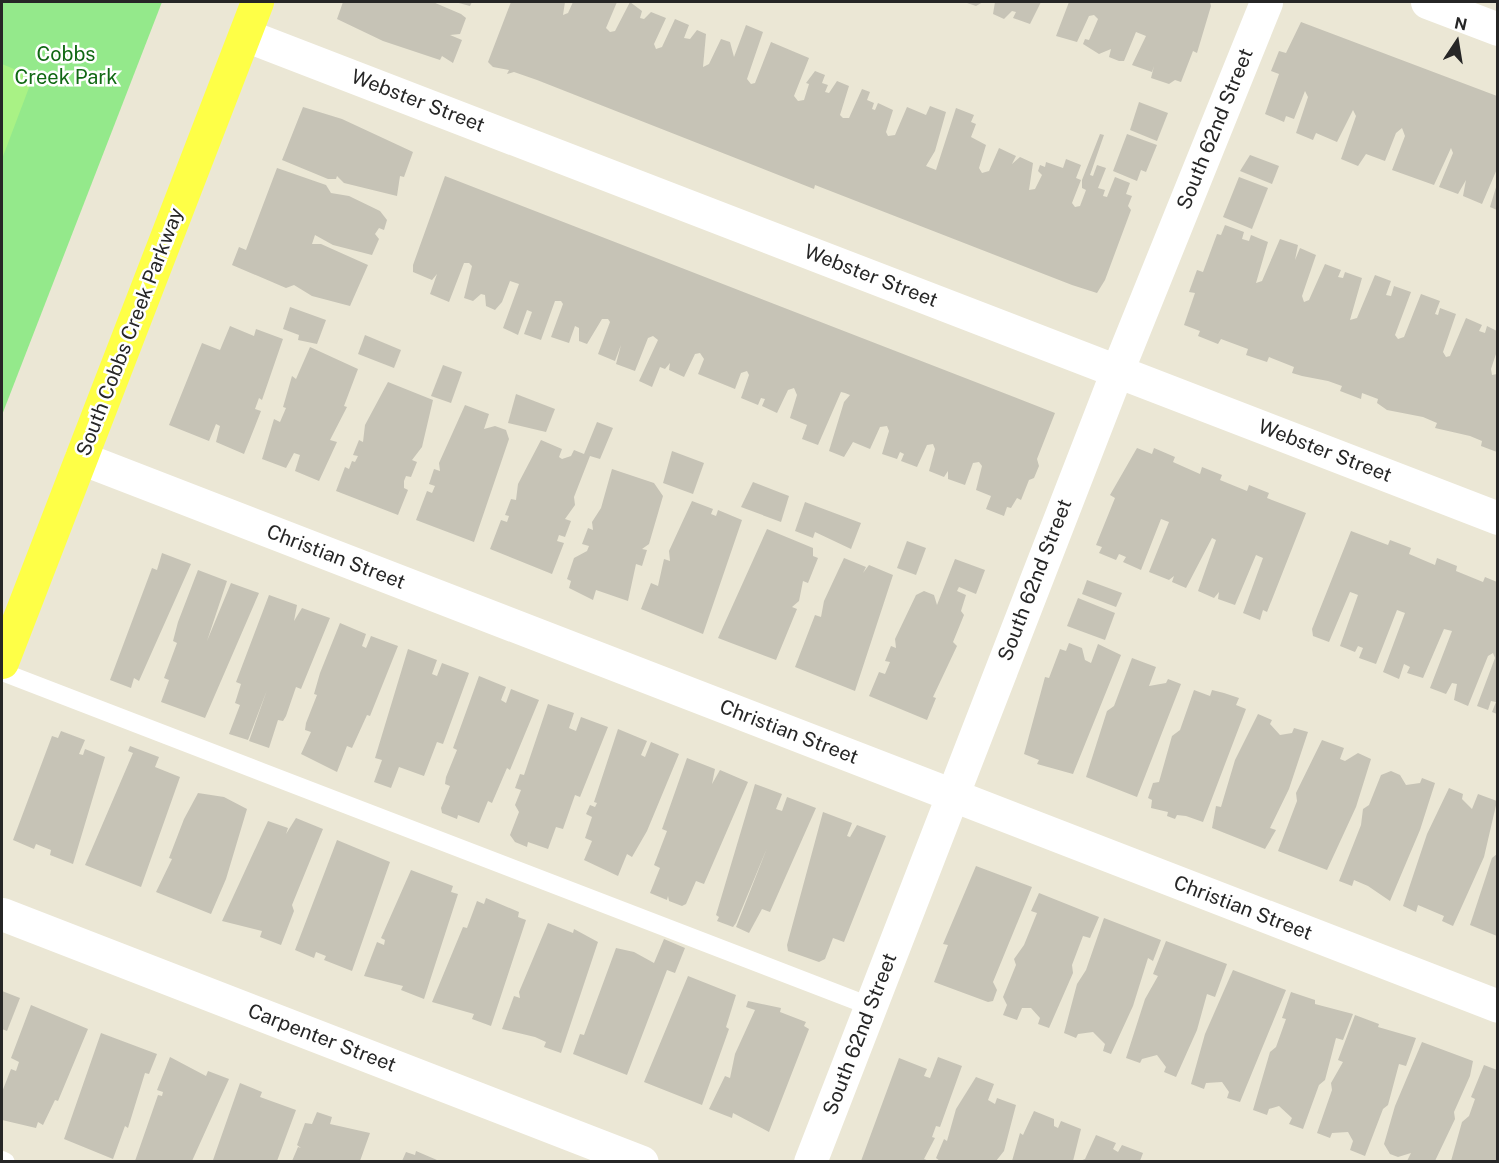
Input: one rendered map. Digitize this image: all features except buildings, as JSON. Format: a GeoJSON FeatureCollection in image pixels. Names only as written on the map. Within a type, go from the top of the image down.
{"type":"FeatureCollection","features":[{"type":"Feature","properties":{"kind":"main road","name":"South Cobbs Creek Parkway"},"geometry":{"type":"LineString","coordinates":[[2,662],[257,2]]}},
{"type":"Feature","properties":{"kind":"street","name":"South 62nd Street"},"geometry":{"type":"LineString","coordinates":[[810,1161],[1117,371],[1266,2]]}},
{"type":"Feature","properties":{"kind":"street"},"geometry":{"type":"LineString","coordinates":[[1427,2],[1497,29]]}},
{"type":"Feature","properties":{"kind":"street","name":"Webster Street"},"geometry":{"type":"LineString","coordinates":[[245,35],[1497,518]]}},
{"type":"Feature","properties":{"kind":"street","name":"Christian Street"},"geometry":{"type":"LineString","coordinates":[[81,458],[1497,1006]]}},
{"type":"Feature","properties":{"kind":"street","name":"Carpenter Street"},"geometry":{"type":"LineString","coordinates":[[2,914],[642,1161]]}},
{"type":"Feature","properties":{"kind":"lane"},"geometry":{"type":"LineString","coordinates":[[2,672],[870,1006]]}},
{"type":"Feature","properties":{"kind":"lane"},"geometry":{"type":"LineString","coordinates":[[2,1160],[6,1161]]}},
{"type":"Feature","properties":{"kind":"green space","name":"Cobbs Creek Park"},"geometry":{"type":"Polygon","coordinates":[[[2,2],[162,2],[2,415],[2,2]]]}},
{"type":"Feature","properties":{"kind":"green space"},"geometry":{"type":"Polygon","coordinates":[[[2,64],[33,77],[2,159],[2,64]]]}}]}
